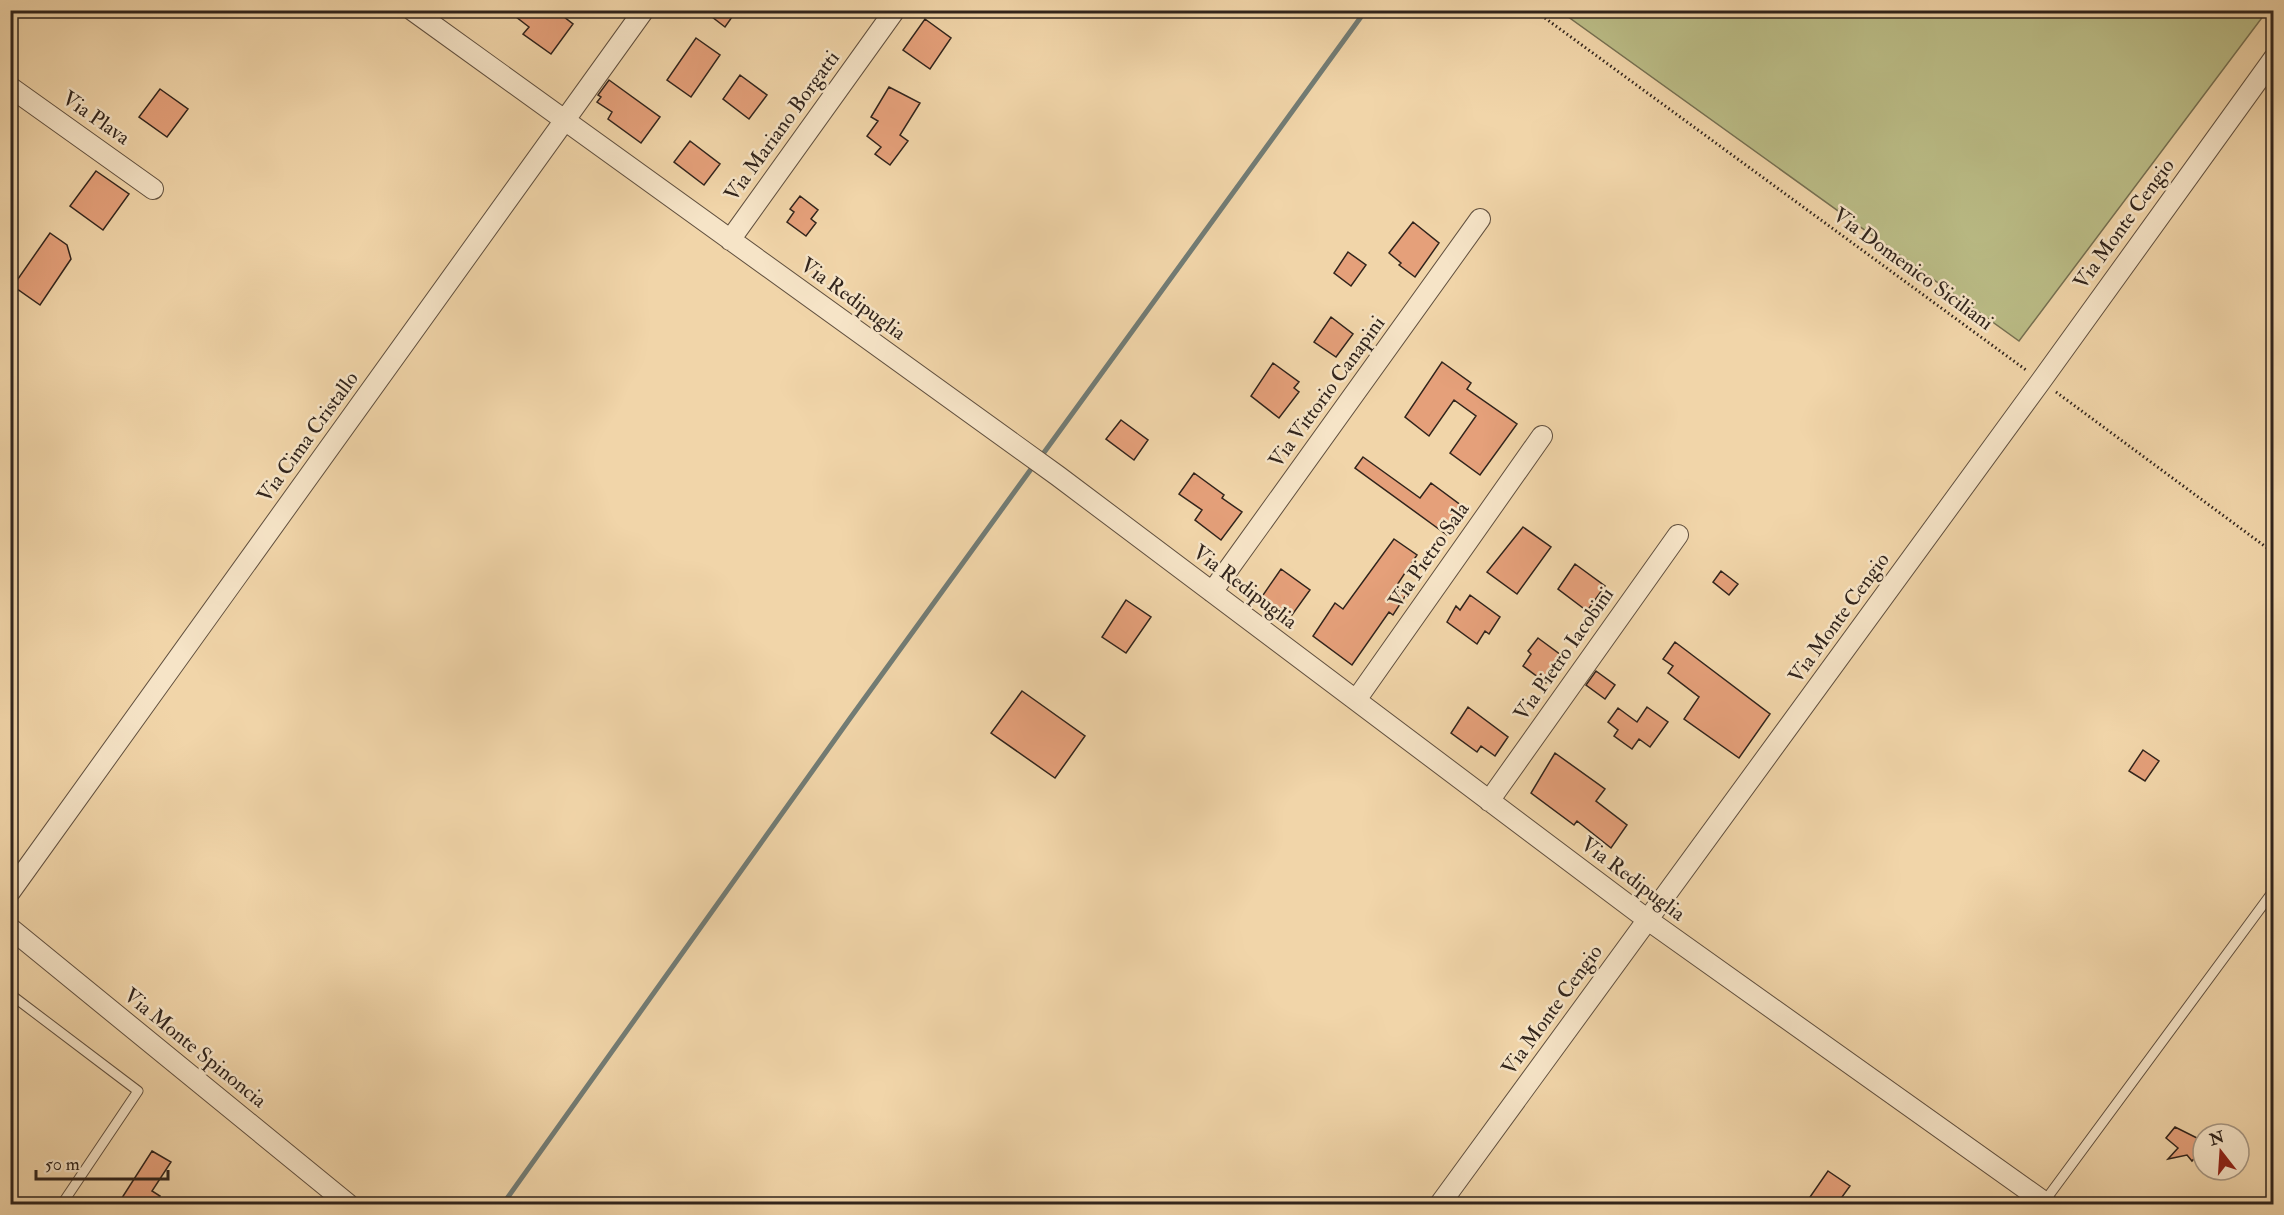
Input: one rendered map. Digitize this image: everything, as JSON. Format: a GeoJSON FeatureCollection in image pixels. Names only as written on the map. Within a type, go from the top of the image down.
{"type":"FeatureCollection","features":[{"type":"Feature","properties":{"kind":"street","name":"Via Redipuglia"},"geometry":{"type":"LineString","coordinates":[[412,10],[1058,476],[1648,920],[2045,1203]]}},
{"type":"Feature","properties":{"kind":"street","name":"Via Cima Cristallo"},"geometry":{"type":"LineString","coordinates":[[10,892],[644,10]]}},
{"type":"Feature","properties":{"kind":"street","name":"Via Mariano Borgatti"},"geometry":{"type":"LineString","coordinates":[[730,240],[895,10]]}},
{"type":"Feature","properties":{"kind":"street","name":"Via Monte Cengio"},"geometry":{"type":"LineString","coordinates":[[1440,1204],[2041,381],[2274,57]]}},
{"type":"Feature","properties":{"kind":"street","name":"Via Plava"},"geometry":{"type":"LineString","coordinates":[[10,87],[153,189]]}},
{"type":"Feature","properties":{"kind":"street","name":"Via Vittorio Canapini"},"geometry":{"type":"LineString","coordinates":[[1212,592],[1480,219]]}},
{"type":"Feature","properties":{"kind":"street","name":"Via Pietro Sala"},"geometry":{"type":"LineString","coordinates":[[1356,700],[1542,436]]}},
{"type":"Feature","properties":{"kind":"street","name":"Via Pietro Iacobini"},"geometry":{"type":"LineString","coordinates":[[1489,801],[1678,535]]}},
{"type":"Feature","properties":{"kind":"street","name":"Via Monte Spinoncia"},"geometry":{"type":"LineString","coordinates":[[10,928],[348,1204]]}},
{"type":"Feature","properties":{"kind":"lane"},"geometry":{"type":"LineString","coordinates":[[2045,1203],[2274,890]]}},
{"type":"Feature","properties":{"kind":"lane"},"geometry":{"type":"LineString","coordinates":[[10,994],[138,1091],[62,1204]]}},
{"type":"Feature","properties":{"kind":"path","name":"Via Domenico Siciliani"},"geometry":{"type":"LineString","coordinates":[[1534,10],[2274,553]]}},
{"type":"Feature","properties":{"kind":"green space"},"geometry":{"type":"Polygon","coordinates":[[[1560,11],[2267,11],[2019,341],[1560,11]]]}},
{"type":"Feature","properties":{"kind":"building"},"geometry":{"type":"Polygon","coordinates":[[[507,10],[555,10],[573,24],[551,54],[523,34],[529,27],[507,10]]]}},
{"type":"Feature","properties":{"kind":"building"},"geometry":{"type":"Polygon","coordinates":[[[703,10],[737,10],[725,27],[703,10]]]}},
{"type":"Feature","properties":{"kind":"building"},"geometry":{"type":"Polygon","coordinates":[[[925,19],[951,38],[930,69],[903,50],[925,19]]]}},
{"type":"Feature","properties":{"kind":"building"},"geometry":{"type":"Polygon","coordinates":[[[696,38],[720,55],[691,97],[667,80],[696,38]]]}},
{"type":"Feature","properties":{"kind":"building"},"geometry":{"type":"Polygon","coordinates":[[[740,75],[767,95],[749,119],[723,99],[740,75]]]}},
{"type":"Feature","properties":{"kind":"building"},"geometry":{"type":"Polygon","coordinates":[[[609,80],[660,117],[641,143],[608,119],[612,112],[597,102],[601,97],[598,95],[609,80]]]}},
{"type":"Feature","properties":{"kind":"building"},"geometry":{"type":"Polygon","coordinates":[[[889,87],[920,103],[900,135],[908,141],[890,165],[875,154],[881,147],[867,136],[878,121],[871,117],[889,87]]]}},
{"type":"Feature","properties":{"kind":"building"},"geometry":{"type":"Polygon","coordinates":[[[160,89],[188,109],[167,137],[139,117],[160,89]]]}},
{"type":"Feature","properties":{"kind":"building"},"geometry":{"type":"Polygon","coordinates":[[[690,141],[720,164],[704,185],[674,162],[690,141]]]}},
{"type":"Feature","properties":{"kind":"building"},"geometry":{"type":"Polygon","coordinates":[[[96,171],[129,194],[103,230],[70,206],[96,171]]]}},
{"type":"Feature","properties":{"kind":"building"},"geometry":{"type":"Polygon","coordinates":[[[800,196],[818,210],[811,219],[816,223],[806,236],[787,222],[794,212],[790,209],[800,196]]]}},
{"type":"Feature","properties":{"kind":"building"},"geometry":{"type":"Polygon","coordinates":[[[1413,222],[1439,243],[1415,277],[1399,265],[1401,263],[1389,253],[1413,222]]]}},
{"type":"Feature","properties":{"kind":"building"},"geometry":{"type":"Polygon","coordinates":[[[50,233],[67,245],[71,259],[40,305],[13,286],[50,233]]]}},
{"type":"Feature","properties":{"kind":"building"},"geometry":{"type":"Polygon","coordinates":[[[1348,252],[1366,265],[1351,286],[1334,273],[1348,252]]]}},
{"type":"Feature","properties":{"kind":"building"},"geometry":{"type":"Polygon","coordinates":[[[1331,317],[1353,334],[1336,357],[1314,342],[1331,317]]]}},
{"type":"Feature","properties":{"kind":"building"},"geometry":{"type":"Polygon","coordinates":[[[1442,362],[1471,383],[1467,389],[1517,424],[1480,475],[1450,453],[1476,416],[1454,400],[1429,436],[1405,417],[1442,362]]]}},
{"type":"Feature","properties":{"kind":"building"},"geometry":{"type":"Polygon","coordinates":[[[1273,363],[1299,382],[1294,388],[1299,392],[1279,418],[1251,396],[1273,363]]]}},
{"type":"Feature","properties":{"kind":"building"},"geometry":{"type":"Polygon","coordinates":[[[1121,420],[1148,440],[1134,460],[1106,439],[1121,420]]]}},
{"type":"Feature","properties":{"kind":"building"},"geometry":{"type":"Polygon","coordinates":[[[1363,457],[1420,498],[1431,483],[1462,506],[1453,518],[1457,520],[1447,535],[1355,468],[1363,457]]]}},
{"type":"Feature","properties":{"kind":"building"},"geometry":{"type":"Polygon","coordinates":[[[1194,473],[1224,495],[1222,498],[1242,512],[1221,540],[1195,520],[1202,510],[1179,494],[1194,473]]]}},
{"type":"Feature","properties":{"kind":"building"},"geometry":{"type":"Polygon","coordinates":[[[1523,527],[1551,547],[1517,594],[1487,572],[1523,527]]]}},
{"type":"Feature","properties":{"kind":"building"},"geometry":{"type":"Polygon","coordinates":[[[1394,539],[1417,555],[1395,588],[1406,595],[1393,615],[1389,612],[1352,665],[1313,636],[1335,603],[1343,609],[1394,539]]]}},
{"type":"Feature","properties":{"kind":"building"},"geometry":{"type":"Polygon","coordinates":[[[1575,564],[1605,586],[1587,611],[1558,589],[1575,564]]]}},
{"type":"Feature","properties":{"kind":"building"},"geometry":{"type":"Polygon","coordinates":[[[1281,569],[1310,590],[1292,615],[1282,608],[1279,612],[1261,598],[1281,569]]]}},
{"type":"Feature","properties":{"kind":"building"},"geometry":{"type":"Polygon","coordinates":[[[1721,571],[1738,584],[1729,595],[1713,582],[1721,571]]]}},
{"type":"Feature","properties":{"kind":"building"},"geometry":{"type":"Polygon","coordinates":[[[1470,595],[1500,617],[1489,634],[1485,631],[1477,644],[1447,622],[1456,606],[1460,610],[1470,595]]]}},
{"type":"Feature","properties":{"kind":"building"},"geometry":{"type":"Polygon","coordinates":[[[1126,600],[1151,617],[1126,653],[1102,637],[1126,600]]]}},
{"type":"Feature","properties":{"kind":"building"},"geometry":{"type":"Polygon","coordinates":[[[1538,638],[1565,658],[1546,683],[1523,666],[1531,654],[1528,651],[1538,638]]]}},
{"type":"Feature","properties":{"kind":"building"},"geometry":{"type":"Polygon","coordinates":[[[1675,642],[1770,714],[1739,758],[1684,719],[1699,697],[1668,673],[1673,666],[1663,659],[1675,642]]]}},
{"type":"Feature","properties":{"kind":"building"},"geometry":{"type":"Polygon","coordinates":[[[1596,671],[1615,685],[1605,699],[1586,685],[1596,671]]]}},
{"type":"Feature","properties":{"kind":"building"},"geometry":{"type":"Polygon","coordinates":[[[1022,691],[1085,736],[1055,778],[991,733],[1022,691]]]}},
{"type":"Feature","properties":{"kind":"building"},"geometry":{"type":"Polygon","coordinates":[[[1468,707],[1508,737],[1495,756],[1481,746],[1477,752],[1451,733],[1468,707]]]}},
{"type":"Feature","properties":{"kind":"building"},"geometry":{"type":"Polygon","coordinates":[[[1647,707],[1668,722],[1650,747],[1639,739],[1632,749],[1614,736],[1618,730],[1608,722],[1618,708],[1637,722],[1647,707]]]}},
{"type":"Feature","properties":{"kind":"building"},"geometry":{"type":"Polygon","coordinates":[[[2143,750],[2159,761],[2145,781],[2129,771],[2143,750]]]}},
{"type":"Feature","properties":{"kind":"building"},"geometry":{"type":"Polygon","coordinates":[[[1555,753],[1605,789],[1596,801],[1627,825],[1611,848],[1577,821],[1574,825],[1531,793],[1555,753]]]}},
{"type":"Feature","properties":{"kind":"building"},"geometry":{"type":"Polygon","coordinates":[[[2175,1127],[2191,1135],[2191,1160],[2187,1155],[2168,1159],[2178,1148],[2166,1138],[2175,1127]]]}},
{"type":"Feature","properties":{"kind":"building"},"geometry":{"type":"Polygon","coordinates":[[[152,1151],[171,1162],[152,1191],[160,1196],[155,1204],[118,1204],[152,1151]]]}},
{"type":"Feature","properties":{"kind":"building"},"geometry":{"type":"Polygon","coordinates":[[[1828,1171],[1850,1186],[1837,1204],[1822,1204],[1810,1197],[1828,1171]]]}},
{"type":"Feature","properties":{"kind":"waterway"},"geometry":{"type":"LineString","coordinates":[[1040,458],[1366,10]]}},
{"type":"Feature","properties":{"kind":"waterway"},"geometry":{"type":"LineString","coordinates":[[503,1204],[1034,465]]}}]}
